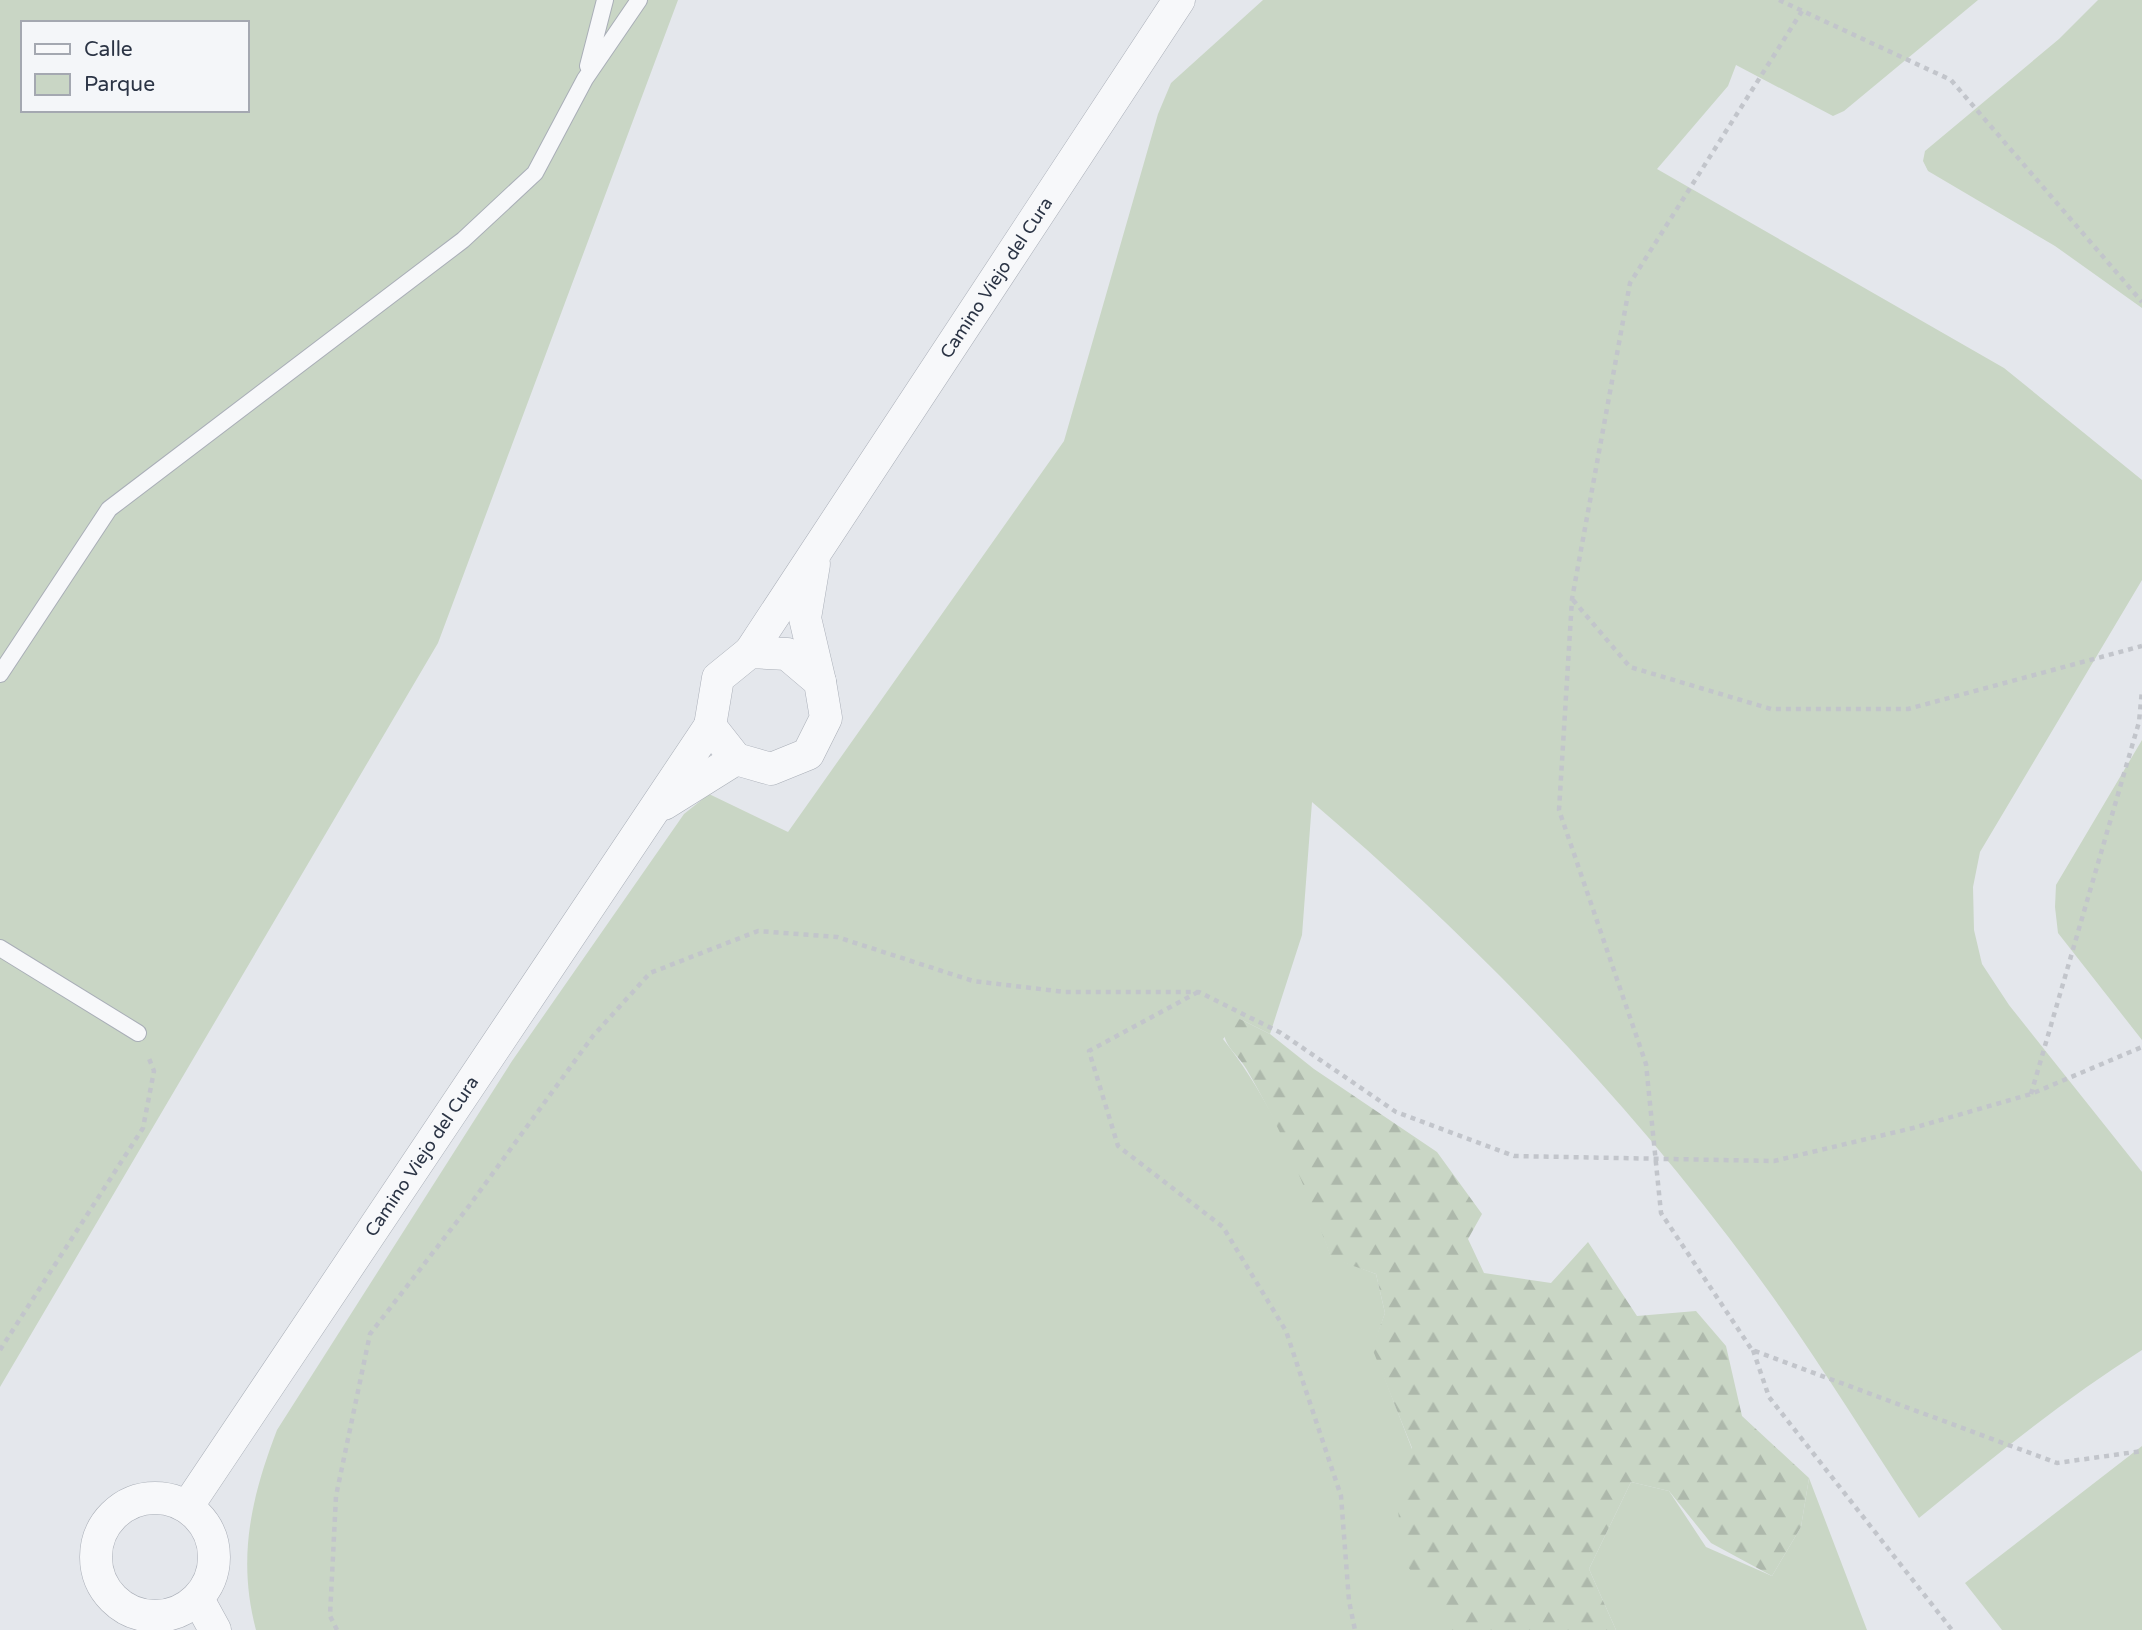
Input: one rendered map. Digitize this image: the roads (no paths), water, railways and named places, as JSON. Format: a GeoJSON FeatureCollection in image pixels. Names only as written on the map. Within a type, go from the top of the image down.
{"type":"FeatureCollection","features":[{"type":"Feature","properties":{"kind":"street","name":"Camino Viejo del Cura"},"geometry":{"type":"LineString","coordinates":[[750,652],[1179,0]]}},
{"type":"Feature","properties":{"kind":"street","name":"Camino Viejo del Cura"},"geometry":{"type":"LineString","coordinates":[[815,556],[805,618],[820,682]]}},
{"type":"Feature","properties":{"kind":"street"},"geometry":{"type":"LineString","coordinates":[[750,652],[787,654],[820,682],[826,718],[808,754],[771,769],[736,759],[710,726],[718,678],[750,652]]}},
{"type":"Feature","properties":{"kind":"street","name":"Camino Viejo del Cura"},"geometry":{"type":"LineString","coordinates":[[187,1507],[657,809],[710,726]]}},
{"type":"Feature","properties":{"kind":"street","name":"Camino Viejo del Cura"},"geometry":{"type":"LineString","coordinates":[[657,809],[736,759]]}},
{"type":"Feature","properties":{"kind":"street"},"geometry":{"type":"LineString","coordinates":[[147,1498],[167,1499],[187,1507],[210,1533],[215,1550],[214,1567],[198,1599],[181,1611],[162,1616],[141,1615],[122,1607],[107,1593],[97,1575],[97,1544],[111,1516],[127,1504],[147,1498]]}},
{"type":"Feature","properties":{"kind":"street"},"geometry":{"type":"LineString","coordinates":[[198,1599],[215,1630]]}},
{"type":"Feature","properties":{"kind":"lane"},"geometry":{"type":"LineString","coordinates":[[585,79],[605,0]]}},
{"type":"Feature","properties":{"kind":"lane"},"geometry":{"type":"LineString","coordinates":[[0,674],[109,509],[463,240],[535,173],[585,79],[639,0]]}},
{"type":"Feature","properties":{"kind":"lane"},"geometry":{"type":"LineString","coordinates":[[0,948],[138,1032]]}}]}
